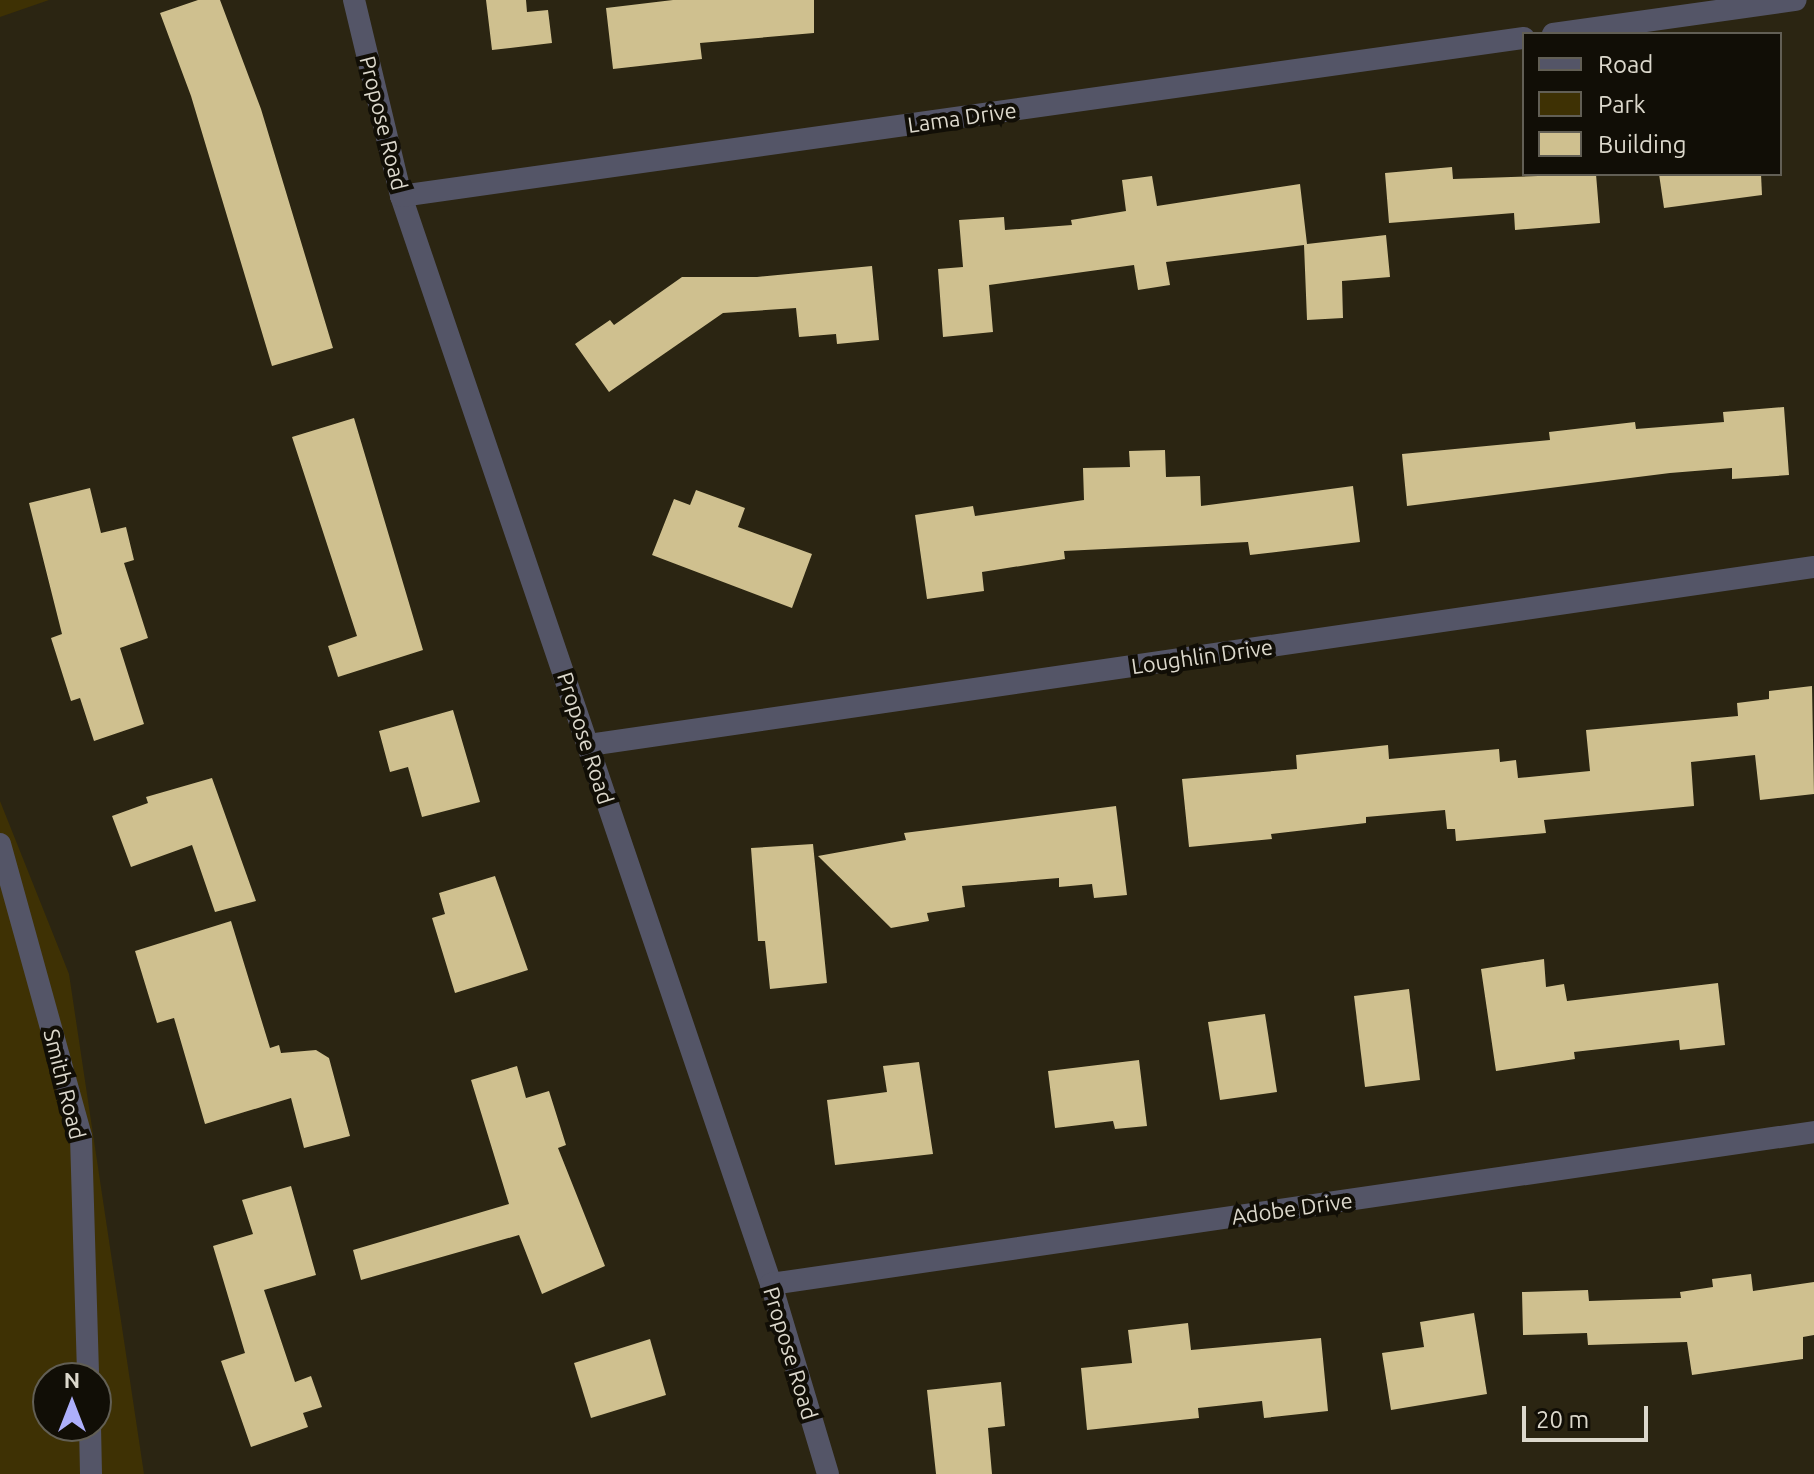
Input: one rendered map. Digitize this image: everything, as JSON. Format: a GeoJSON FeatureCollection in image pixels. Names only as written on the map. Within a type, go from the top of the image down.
{"type":"FeatureCollection","features":[{"type":"Feature","properties":{"kind":"street","name":"Propose Road"},"geometry":{"type":"LineString","coordinates":[[354,0],[401,196],[771,1284],[828,1474]]}},
{"type":"Feature","properties":{"kind":"street"},"geometry":{"type":"LineString","coordinates":[[1567,32],[1796,0]]}},
{"type":"Feature","properties":{"kind":"street","name":"Lama Drive"},"geometry":{"type":"LineString","coordinates":[[401,196],[1522,38]]}},
{"type":"Feature","properties":{"kind":"street","name":"Loughlin Drive"},"geometry":{"type":"LineString","coordinates":[[589,745],[1814,567]]}},
{"type":"Feature","properties":{"kind":"street","name":"Smith Road"},"geometry":{"type":"LineString","coordinates":[[0,844],[81,1137],[88,1362]]}},
{"type":"Feature","properties":{"kind":"street","name":"Adobe Drive"},"geometry":{"type":"LineString","coordinates":[[771,1284],[1814,1132]]}},
{"type":"Feature","properties":{"kind":"street"},"geometry":{"type":"LineString","coordinates":[[90,1442],[91,1474]]}},
{"type":"Feature","properties":{"kind":"green space"},"geometry":{"type":"Polygon","coordinates":[[[0,0],[49,0],[0,17],[0,0]]]}},
{"type":"Feature","properties":{"kind":"green space"},"geometry":{"type":"Polygon","coordinates":[[[0,801],[69,974],[144,1474],[0,1474],[0,801]]]}},
{"type":"Feature","properties":{"kind":"building"},"geometry":{"type":"Polygon","coordinates":[[[198,0],[220,0],[261,109],[333,348],[272,366],[191,96],[160,13],[198,0]]]}},
{"type":"Feature","properties":{"kind":"building"},"geometry":{"type":"Polygon","coordinates":[[[486,0],[526,0],[527,12],[548,10],[552,43],[492,50],[486,0]]]}},
{"type":"Feature","properties":{"kind":"building"},"geometry":{"type":"Polygon","coordinates":[[[673,0],[814,0],[814,33],[700,43],[702,59],[613,69],[606,8],[673,0]]]}},
{"type":"Feature","properties":{"kind":"building"},"geometry":{"type":"Polygon","coordinates":[[[1452,167],[1453,179],[1596,176],[1600,223],[1515,230],[1514,213],[1389,223],[1385,173],[1452,167]]]}},
{"type":"Feature","properties":{"kind":"building"},"geometry":{"type":"Polygon","coordinates":[[[1152,176],[1157,206],[1300,184],[1307,244],[1386,235],[1390,277],[1342,281],[1343,318],[1307,320],[1304,245],[1166,262],[1170,285],[1138,290],[1134,265],[989,285],[993,332],[943,337],[938,269],[963,267],[959,220],[1004,217],[1005,230],[1072,225],[1071,220],[1126,211],[1122,180],[1152,176]]]}},
{"type":"Feature","properties":{"kind":"building"},"geometry":{"type":"Polygon","coordinates":[[[1659,176],[1761,176],[1762,195],[1664,208],[1659,176]]]}},
{"type":"Feature","properties":{"kind":"building"},"geometry":{"type":"Polygon","coordinates":[[[872,266],[879,340],[837,344],[836,334],[799,337],[796,308],[723,313],[609,392],[575,344],[610,320],[614,325],[682,277],[757,277],[872,266]]]}},
{"type":"Feature","properties":{"kind":"building"},"geometry":{"type":"Polygon","coordinates":[[[1784,407],[1789,475],[1732,479],[1732,468],[1670,473],[1407,506],[1402,454],[1550,440],[1549,432],[1635,422],[1636,429],[1724,422],[1723,412],[1784,407]]]}},
{"type":"Feature","properties":{"kind":"building"},"geometry":{"type":"Polygon","coordinates":[[[354,418],[423,650],[338,677],[328,646],[357,636],[292,437],[354,418]]]}},
{"type":"Feature","properties":{"kind":"building"},"geometry":{"type":"Polygon","coordinates":[[[1165,450],[1166,477],[1200,476],[1201,506],[1353,486],[1360,542],[1250,555],[1248,542],[1064,551],[1065,559],[982,572],[984,591],[927,599],[915,515],[973,506],[975,516],[1084,500],[1083,468],[1130,467],[1129,451],[1165,450]]]}},
{"type":"Feature","properties":{"kind":"building"},"geometry":{"type":"Polygon","coordinates":[[[90,488],[101,533],[126,527],[134,560],[124,563],[148,638],[120,648],[144,724],[94,741],[80,698],[71,701],[51,638],[62,634],[29,503],[90,488]]]}},
{"type":"Feature","properties":{"kind":"building"},"geometry":{"type":"Polygon","coordinates":[[[696,490],[745,508],[738,527],[812,554],[792,608],[652,555],[674,499],[690,505],[696,490]]]}},
{"type":"Feature","properties":{"kind":"building"},"geometry":{"type":"Polygon","coordinates":[[[1812,686],[1814,794],[1760,800],[1755,755],[1691,762],[1694,806],[1544,820],[1546,833],[1456,841],[1455,829],[1447,829],[1445,810],[1366,817],[1366,823],[1271,834],[1272,839],[1189,847],[1182,779],[1297,769],[1296,755],[1388,745],[1389,759],[1499,749],[1500,762],[1516,760],[1518,778],[1590,771],[1586,730],[1738,716],[1737,703],[1769,699],[1769,691],[1812,686]]]}},
{"type":"Feature","properties":{"kind":"building"},"geometry":{"type":"Polygon","coordinates":[[[453,710],[480,802],[422,817],[408,767],[390,772],[379,731],[453,710]]]}},
{"type":"Feature","properties":{"kind":"building"},"geometry":{"type":"Polygon","coordinates":[[[212,778],[256,901],[215,912],[192,845],[131,867],[112,816],[148,803],[146,797],[212,778]]]}},
{"type":"Feature","properties":{"kind":"building"},"geometry":{"type":"Polygon","coordinates":[[[1116,806],[1127,895],[1094,898],[1092,884],[1059,887],[1059,878],[962,886],[965,907],[927,913],[929,921],[891,928],[818,856],[906,840],[904,833],[1116,806]]]}},
{"type":"Feature","properties":{"kind":"building"},"geometry":{"type":"Polygon","coordinates":[[[813,844],[827,983],[770,989],[765,941],[758,941],[751,848],[813,844]]]}},
{"type":"Feature","properties":{"kind":"building"},"geometry":{"type":"Polygon","coordinates":[[[495,876],[528,970],[455,993],[432,918],[445,914],[439,893],[495,876]]]}},
{"type":"Feature","properties":{"kind":"building"},"geometry":{"type":"Polygon","coordinates":[[[231,921],[270,1048],[279,1045],[281,1053],[316,1050],[329,1058],[350,1136],[304,1148],[291,1098],[205,1124],[174,1018],[157,1023],[135,951],[231,921]]]}},
{"type":"Feature","properties":{"kind":"building"},"geometry":{"type":"Polygon","coordinates":[[[1544,959],[1546,987],[1564,984],[1567,1001],[1718,983],[1725,1045],[1680,1050],[1679,1040],[1574,1052],[1575,1059],[1496,1071],[1481,969],[1544,959]]]}},
{"type":"Feature","properties":{"kind":"building"},"geometry":{"type":"Polygon","coordinates":[[[1409,989],[1420,1080],[1365,1087],[1354,996],[1409,989]]]}},
{"type":"Feature","properties":{"kind":"building"},"geometry":{"type":"Polygon","coordinates":[[[1265,1014],[1277,1092],[1220,1100],[1208,1022],[1265,1014]]]}},
{"type":"Feature","properties":{"kind":"building"},"geometry":{"type":"Polygon","coordinates":[[[1139,1060],[1147,1126],[1115,1129],[1113,1121],[1055,1128],[1048,1071],[1139,1060]]]}},
{"type":"Feature","properties":{"kind":"building"},"geometry":{"type":"Polygon","coordinates":[[[919,1062],[933,1154],[835,1165],[827,1100],[887,1092],[883,1066],[919,1062]]]}},
{"type":"Feature","properties":{"kind":"building"},"geometry":{"type":"Polygon","coordinates":[[[517,1066],[526,1098],[549,1091],[566,1145],[558,1148],[605,1266],[542,1294],[519,1235],[361,1280],[353,1250],[509,1204],[471,1080],[517,1066]]]}},
{"type":"Feature","properties":{"kind":"building"},"geometry":{"type":"Polygon","coordinates":[[[291,1186],[316,1275],[264,1290],[295,1382],[311,1376],[322,1407],[303,1413],[308,1427],[251,1447],[221,1361],[245,1353],[213,1246],[253,1234],[242,1200],[291,1186]]]}},
{"type":"Feature","properties":{"kind":"building"},"geometry":{"type":"Polygon","coordinates":[[[1751,1274],[1753,1291],[1814,1282],[1814,1335],[1803,1337],[1803,1359],[1692,1375],[1687,1342],[1588,1345],[1587,1333],[1523,1335],[1522,1292],[1588,1290],[1589,1301],[1681,1298],[1680,1292],[1713,1287],[1712,1279],[1751,1274]]]}},
{"type":"Feature","properties":{"kind":"building"},"geometry":{"type":"Polygon","coordinates":[[[1474,1313],[1487,1394],[1391,1410],[1382,1353],[1424,1347],[1420,1322],[1474,1313]]]}},
{"type":"Feature","properties":{"kind":"building"},"geometry":{"type":"Polygon","coordinates":[[[1188,1323],[1191,1350],[1321,1338],[1328,1411],[1264,1418],[1262,1401],[1198,1408],[1199,1418],[1087,1430],[1081,1368],[1132,1363],[1128,1330],[1188,1323]]]}},
{"type":"Feature","properties":{"kind":"building"},"geometry":{"type":"Polygon","coordinates":[[[650,1339],[666,1395],[591,1418],[574,1363],[650,1339]]]}},
{"type":"Feature","properties":{"kind":"building"},"geometry":{"type":"Polygon","coordinates":[[[1001,1382],[1005,1426],[988,1428],[992,1474],[936,1474],[927,1390],[1001,1382]]]}}]}
